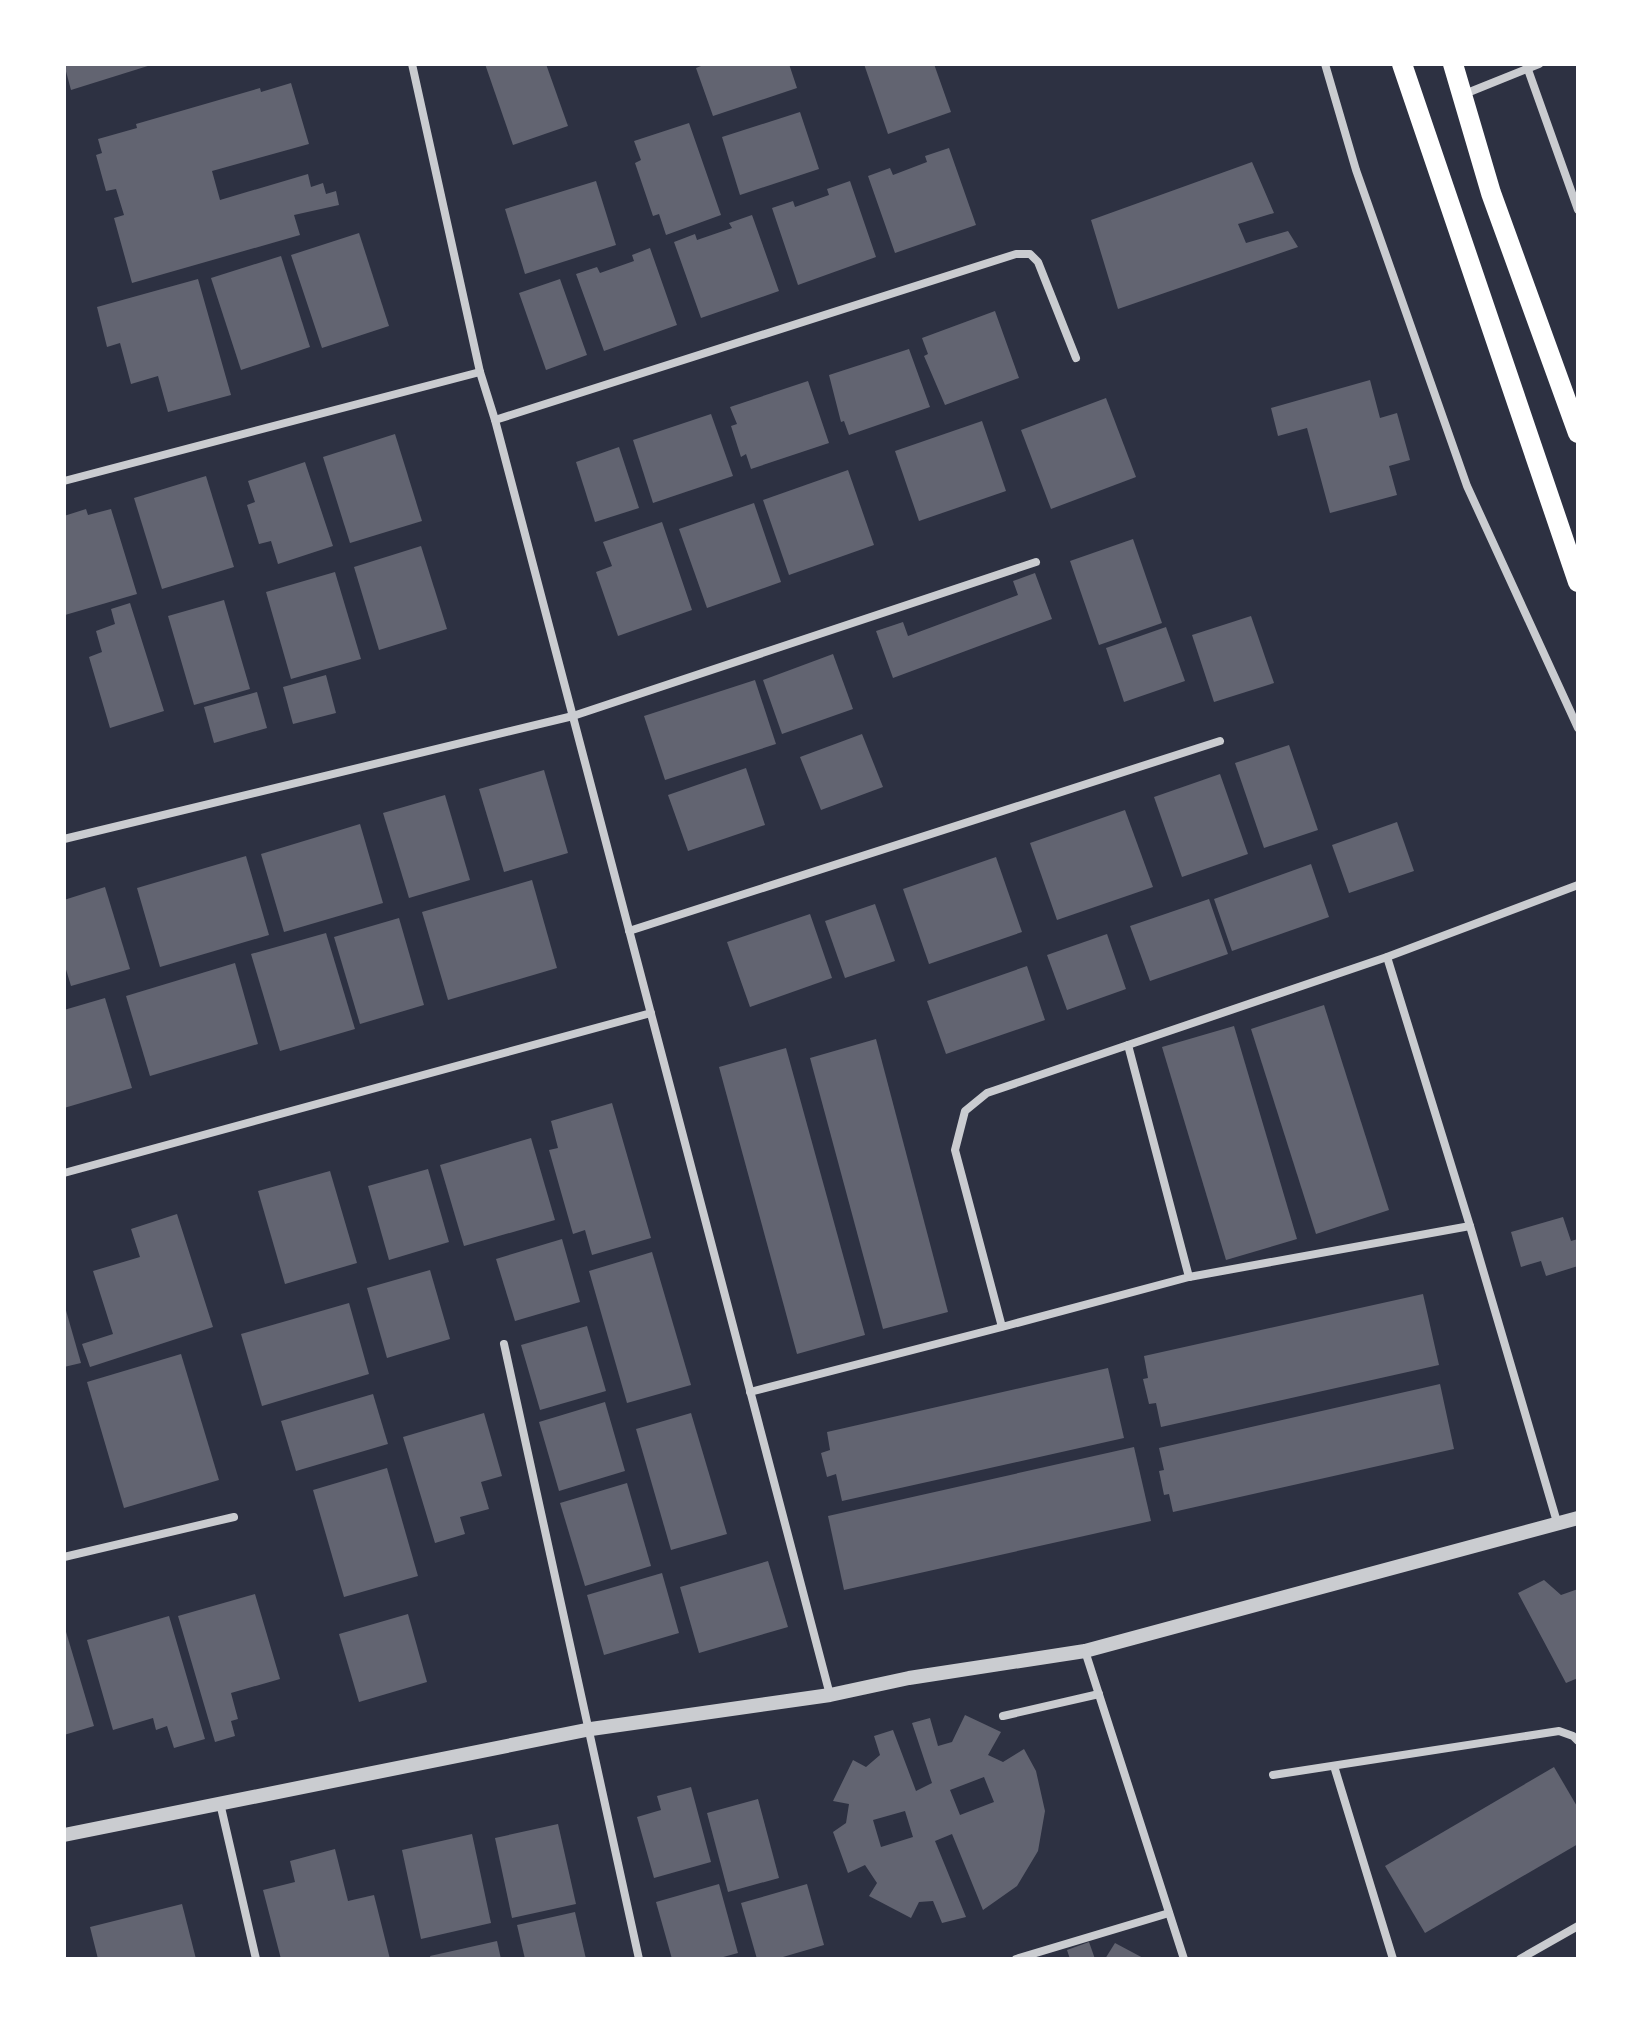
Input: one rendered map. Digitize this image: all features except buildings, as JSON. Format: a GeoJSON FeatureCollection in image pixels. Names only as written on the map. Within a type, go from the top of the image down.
{"type":"FeatureCollection","features":[{"type":"Feature","properties":{"kind":"main road"},"geometry":{"type":"LineString","coordinates":[[1402,64],[1578,582]]}},
{"type":"Feature","properties":{"kind":"main road"},"geometry":{"type":"LineString","coordinates":[[1453,64],[1491,193],[1578,433]]}},
{"type":"Feature","properties":{"kind":"street"},"geometry":{"type":"LineString","coordinates":[[412,64],[480,372],[830,1695]]}},
{"type":"Feature","properties":{"kind":"street"},"geometry":{"type":"LineString","coordinates":[[1325,64],[1356,170],[1467,486],[1578,728]]}},
{"type":"Feature","properties":{"kind":"street"},"geometry":{"type":"LineString","coordinates":[[1462,95],[1527,66],[1539,64]]}},
{"type":"Feature","properties":{"kind":"street"},"geometry":{"type":"LineString","coordinates":[[1527,66],[1578,210]]}},
{"type":"Feature","properties":{"kind":"street"},"geometry":{"type":"LineString","coordinates":[[495,420],[1016,254],[1030,254],[1038,262],[1076,358]]}},
{"type":"Feature","properties":{"kind":"street"},"geometry":{"type":"LineString","coordinates":[[64,481],[480,372]]}},
{"type":"Feature","properties":{"kind":"street"},"geometry":{"type":"LineString","coordinates":[[64,839],[573,716],[1036,562]]}},
{"type":"Feature","properties":{"kind":"street"},"geometry":{"type":"LineString","coordinates":[[629,931],[1220,741]]}},
{"type":"Feature","properties":{"kind":"street"},"geometry":{"type":"LineString","coordinates":[[1002,1327],[955,1150],[965,1111],[987,1093],[1387,957],[1578,885]]}},
{"type":"Feature","properties":{"kind":"street"},"geometry":{"type":"LineString","coordinates":[[1387,957],[1557,1522]]}},
{"type":"Feature","properties":{"kind":"street"},"geometry":{"type":"LineString","coordinates":[[64,1173],[651,1013]]}},
{"type":"Feature","properties":{"kind":"street"},"geometry":{"type":"LineString","coordinates":[[1128,1045],[1189,1277]]}},
{"type":"Feature","properties":{"kind":"street"},"geometry":{"type":"LineString","coordinates":[[750,1392],[1189,1277],[1470,1226]]}},
{"type":"Feature","properties":{"kind":"street"},"geometry":{"type":"LineString","coordinates":[[504,1344],[591,1729],[639,1959]]}},
{"type":"Feature","properties":{"kind":"street"},"geometry":{"type":"LineString","coordinates":[[64,1557],[234,1517]]}},
{"type":"Feature","properties":{"kind":"street"},"geometry":{"type":"LineString","coordinates":[[64,1835],[591,1729],[830,1695],[909,1678],[1085,1651],[1578,1518]]}},
{"type":"Feature","properties":{"kind":"street"},"geometry":{"type":"LineString","coordinates":[[1085,1651],[1184,1959]]}},
{"type":"Feature","properties":{"kind":"street"},"geometry":{"type":"LineString","coordinates":[[1003,1716],[1099,1694]]}},
{"type":"Feature","properties":{"kind":"street"},"geometry":{"type":"LineString","coordinates":[[1273,1775],[1559,1731],[1578,1741]]}},
{"type":"Feature","properties":{"kind":"street"},"geometry":{"type":"LineString","coordinates":[[1334,1766],[1393,1959]]}},
{"type":"Feature","properties":{"kind":"street"},"geometry":{"type":"LineString","coordinates":[[220,1803],[256,1959]]}},
{"type":"Feature","properties":{"kind":"street"},"geometry":{"type":"LineString","coordinates":[[1016,1959],[1169,1913]]}},
{"type":"Feature","properties":{"kind":"street"},"geometry":{"type":"LineString","coordinates":[[1520,1959],[1578,1926]]}}]}
